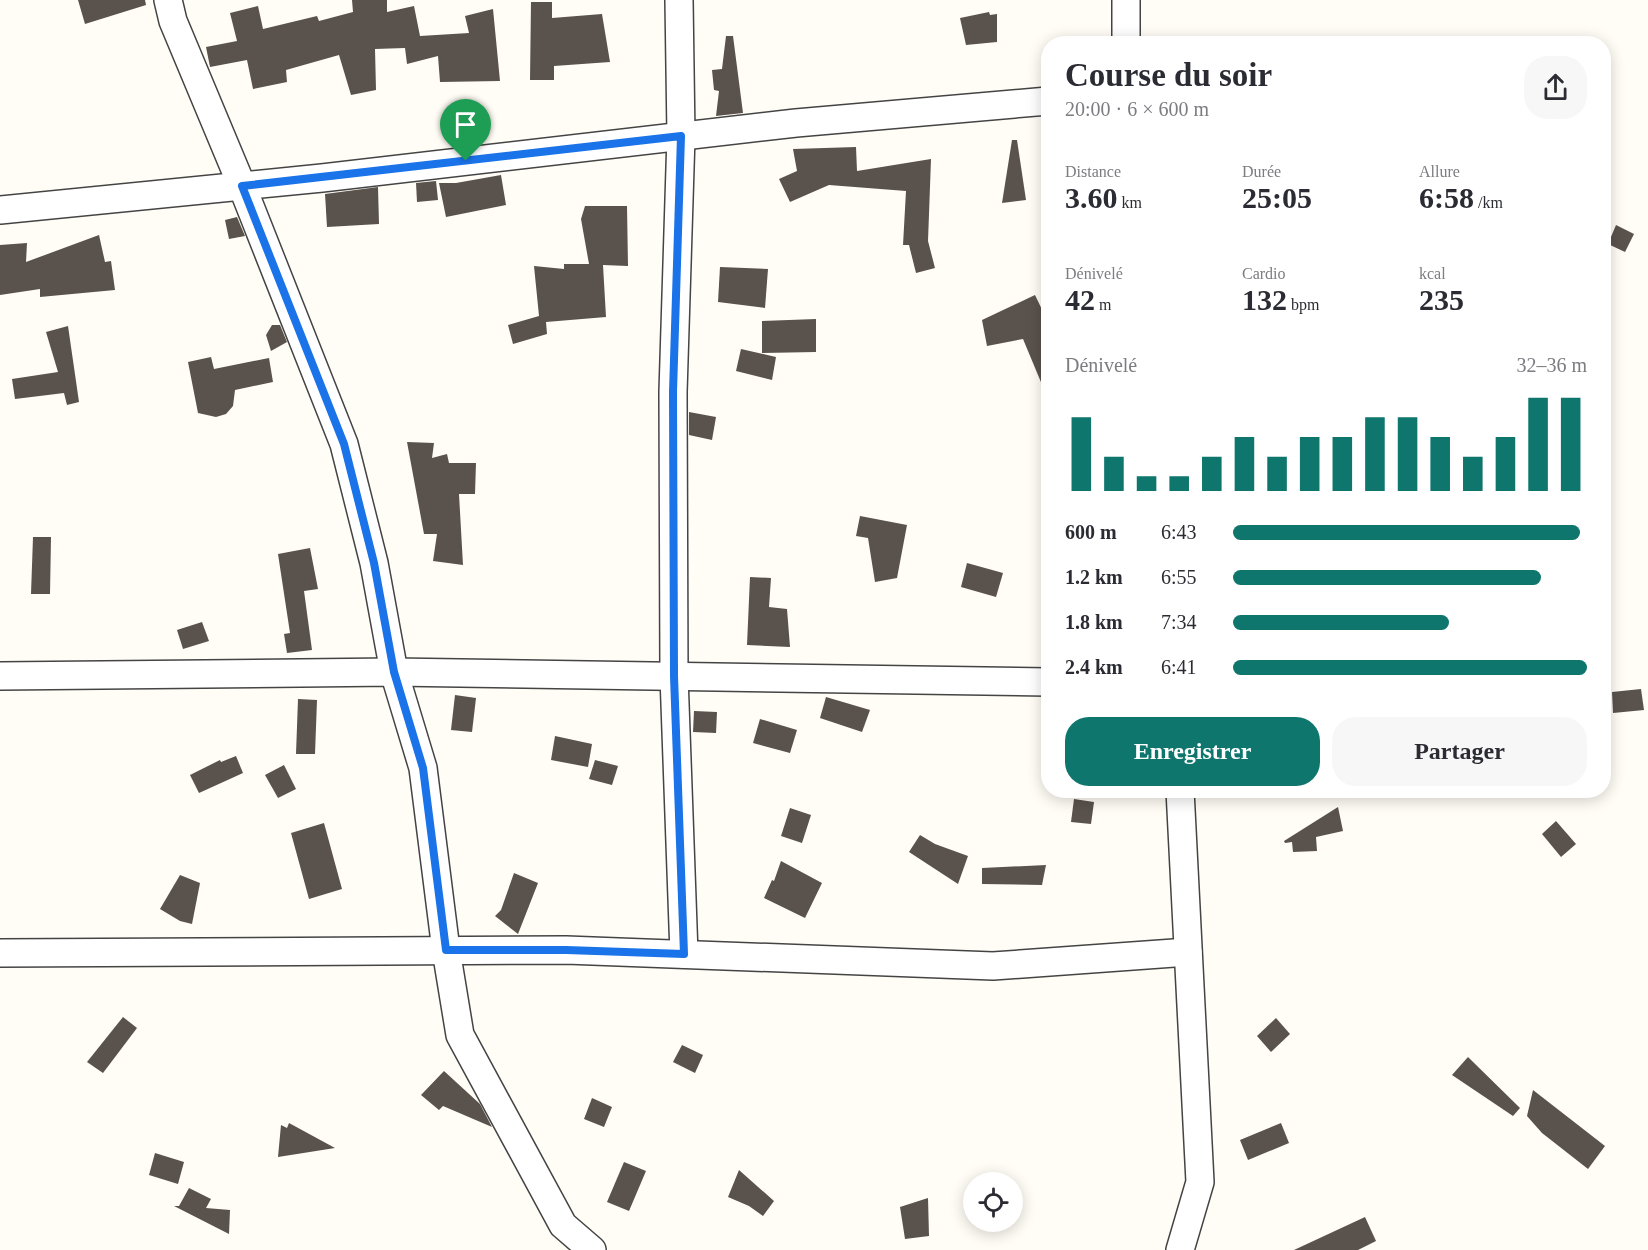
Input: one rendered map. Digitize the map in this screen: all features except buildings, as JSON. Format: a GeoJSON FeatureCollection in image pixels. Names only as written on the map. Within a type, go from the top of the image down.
{"type":"FeatureCollection","features":[{"type":"Feature","properties":{"kind":"street"},"geometry":{"type":"LineString","coordinates":[[168,0],[173,21],[242,186],[344,444],[374,563],[394,672],[423,768],[446,950],[460,1035],[563,1225],[592,1250]]}},
{"type":"Feature","properties":{"kind":"street"},"geometry":{"type":"LineString","coordinates":[[679,0],[681,136],[673,392],[674,676],[684,954]]}},
{"type":"Feature","properties":{"kind":"street"},"geometry":{"type":"LineString","coordinates":[[1126,0],[1126,36]]}},
{"type":"Feature","properties":{"kind":"street"},"geometry":{"type":"LineString","coordinates":[[0,210],[242,186],[796,123],[1041,102]]}},
{"type":"Feature","properties":{"kind":"street"},"geometry":{"type":"LineString","coordinates":[[0,676],[394,672],[1041,682]]}},
{"type":"Feature","properties":{"kind":"street"},"geometry":{"type":"LineString","coordinates":[[1180,798],[1200,1182],[1180,1250]]}},
{"type":"Feature","properties":{"kind":"street"},"geometry":{"type":"LineString","coordinates":[[0,953],[566,950],[993,966],[1188,952]]}},
{"type":"Feature","properties":{"kind":"route"},"geometry":{"type":"LineString","coordinates":[[681,136],[673,392],[674,676],[684,954],[566,950],[446,950],[423,768],[394,672],[374,563],[344,444],[242,186],[466,161],[681,136]]}}]}
